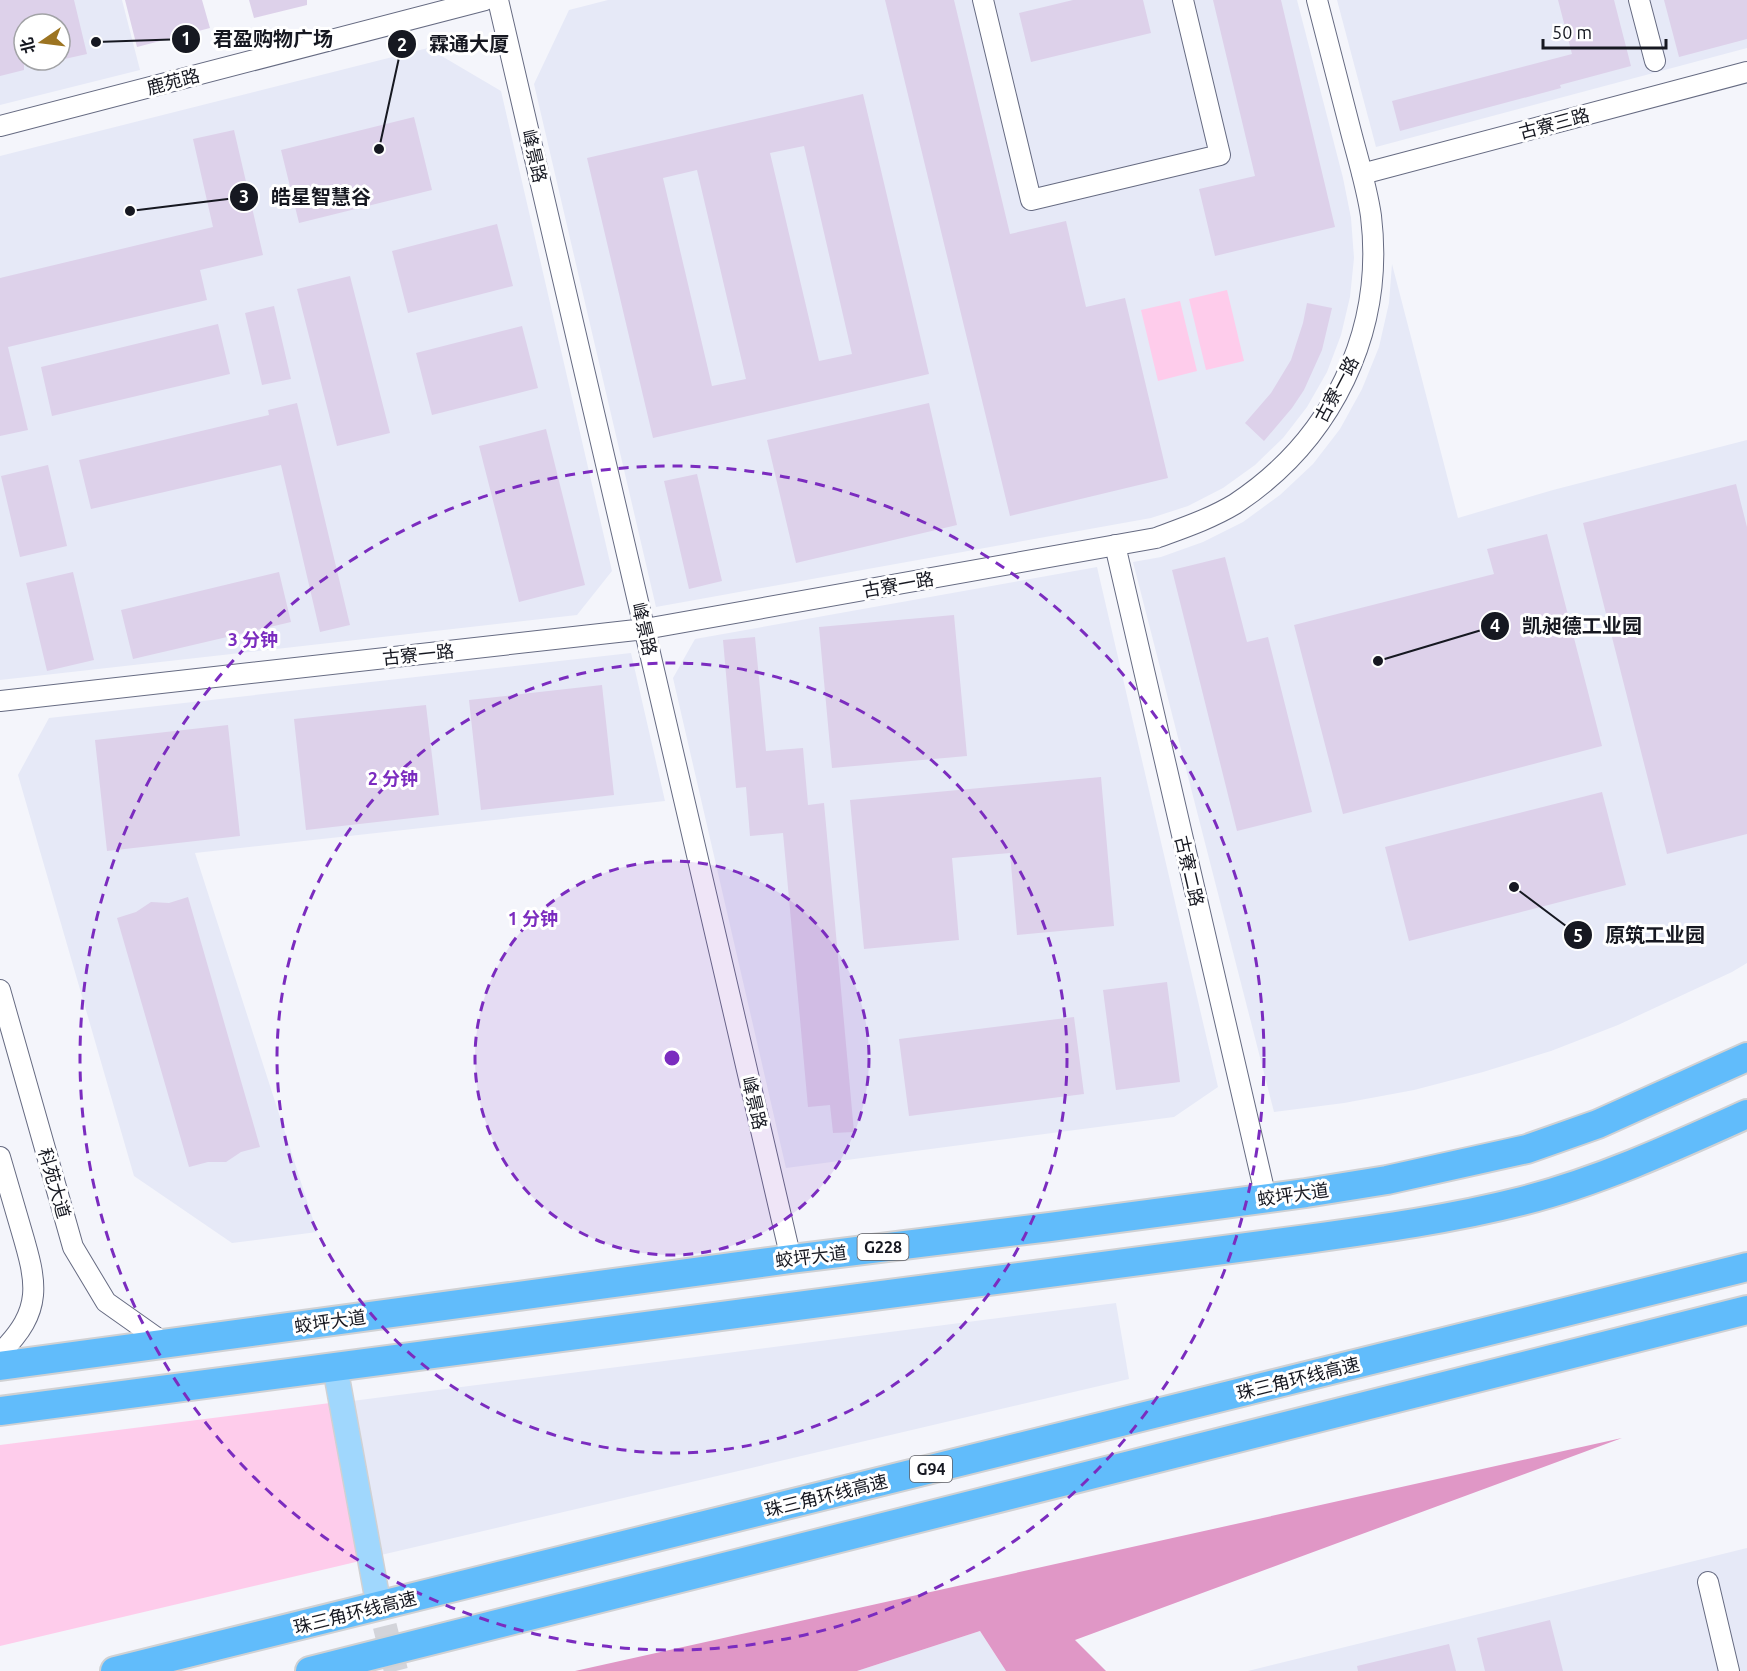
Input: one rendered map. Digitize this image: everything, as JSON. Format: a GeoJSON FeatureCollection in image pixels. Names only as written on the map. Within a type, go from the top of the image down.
{"type":"FeatureCollection","features":[{"type":"Feature","properties":{"kind":"highway","name":"蛟坪大道"},"geometry":{"type":"LineString","coordinates":[[0,1366],[791,1258],[1050,1227],[1387,1180],[1527,1149],[1598,1124],[1747,1057]]}},
{"type":"Feature","properties":{"kind":"highway"},"geometry":{"type":"LineString","coordinates":[[0,1411],[1307,1239],[1449,1218],[1524,1200],[1596,1177],[1670,1149],[1747,1114]]}},
{"type":"Feature","properties":{"kind":"highway","name":"珠三角环线高速"},"geometry":{"type":"LineString","coordinates":[[115,1671],[1747,1267]]}},
{"type":"Feature","properties":{"kind":"highway"},"geometry":{"type":"LineString","coordinates":[[310,1671],[1747,1310]]}},
{"type":"Feature","properties":{"kind":"main road"},"geometry":{"type":"LineString","coordinates":[[335,1367],[376,1591]]}},
{"type":"Feature","properties":{"kind":"street","name":"鹿苑路"},"geometry":{"type":"LineString","coordinates":[[0,126],[485,0]]}},
{"type":"Feature","properties":{"kind":"street","name":"峰景路"},"geometry":{"type":"LineString","coordinates":[[498,0],[791,1258]]}},
{"type":"Feature","properties":{"kind":"street"},"geometry":{"type":"LineString","coordinates":[[983,0],[1031,200],[1220,155],[1183,0]]}},
{"type":"Feature","properties":{"kind":"street","name":"古寮一路"},"geometry":{"type":"LineString","coordinates":[[0,701],[645,629],[1156,538],[1196,524],[1233,505],[1268,480],[1298,451],[1324,418],[1345,381],[1360,341],[1370,300],[1373,258],[1371,215],[1317,0]]}},
{"type":"Feature","properties":{"kind":"street"},"geometry":{"type":"LineString","coordinates":[[1639,0],[1655,62]]}},
{"type":"Feature","properties":{"kind":"street","name":"古寮三路"},"geometry":{"type":"LineString","coordinates":[[1362,174],[1747,72]]}},
{"type":"Feature","properties":{"kind":"street","name":"古寮二路"},"geometry":{"type":"LineString","coordinates":[[1115,545],[1266,1198]]}},
{"type":"Feature","properties":{"kind":"street","name":"科苑大道"},"geometry":{"type":"LineString","coordinates":[[0,990],[74,1247],[106,1302],[164,1343]]}},
{"type":"Feature","properties":{"kind":"street"},"geometry":{"type":"LineString","coordinates":[[0,1157],[33,1273],[33,1296],[27,1318],[17,1336],[0,1353]]}},
{"type":"Feature","properties":{"kind":"street"},"geometry":{"type":"LineString","coordinates":[[1708,1582],[1729,1671]]}},
{"type":"Feature","properties":{"kind":"shaded area"},"geometry":{"type":"Polygon","coordinates":[[[0,0],[122,0],[140,70],[0,105],[0,0]]]}},
{"type":"Feature","properties":{"kind":"shaded area"},"geometry":{"type":"Polygon","coordinates":[[[608,0],[1297,0],[1343,178],[1351,218],[1354,258],[1350,297],[1341,335],[1327,372],[1307,407],[1283,438],[1255,465],[1223,488],[1188,506],[1151,518],[656,607],[534,84],[569,10],[608,0]]]}},
{"type":"Feature","properties":{"kind":"shaded area"},"geometry":{"type":"Polygon","coordinates":[[[1337,0],[1747,0],[1747,48],[1376,147],[1337,0]]]}},
{"type":"Feature","properties":{"kind":"shaded area"},"geometry":{"type":"Polygon","coordinates":[[[428,48],[501,91],[612,571],[577,615],[0,680],[0,156],[428,48]]]}},
{"type":"Feature","properties":{"kind":"shaded area"},"geometry":{"type":"Polygon","coordinates":[[[1392,264],[1458,518],[1553,490],[1747,440],[1747,963],[1618,1025],[1551,1051],[1414,1090],[1344,1103],[1274,1112],[1133,562],[1161,557],[1203,542],[1243,522],[1280,495],[1313,464],[1340,429],[1362,389],[1379,347],[1389,303],[1392,264]]]}},
{"type":"Feature","properties":{"kind":"shaded area"},"geometry":{"type":"Polygon","coordinates":[[[1227,290],[1244,361],[1206,370],[1189,299],[1227,290]]]}},
{"type":"Feature","properties":{"kind":"shaded area"},"geometry":{"type":"Polygon","coordinates":[[[1180,301],[1197,371],[1158,381],[1141,310],[1180,301]]]}},
{"type":"Feature","properties":{"kind":"shaded area"},"geometry":{"type":"Polygon","coordinates":[[[1097,567],[1218,1087],[1174,1117],[786,1168],[673,678],[695,639],[1097,567]]]}},
{"type":"Feature","properties":{"kind":"shaded area"},"geometry":{"type":"Polygon","coordinates":[[[631,653],[665,801],[195,853],[317,1232],[232,1243],[134,1176],[18,775],[49,718],[631,653]]]}},
{"type":"Feature","properties":{"kind":"shaded area"},"geometry":{"type":"Polygon","coordinates":[[[1116,1303],[1129,1379],[381,1555],[352,1401],[1116,1303]]]}},
{"type":"Feature","properties":{"kind":"shaded area"},"geometry":{"type":"Polygon","coordinates":[[[330,1403],[360,1561],[0,1646],[0,1445],[330,1403]]]}},
{"type":"Feature","properties":{"kind":"shaded area"},"geometry":{"type":"Polygon","coordinates":[[[1622,1438],[1075,1640],[1106,1671],[1006,1671],[980,1631],[857,1671],[575,1671],[1622,1438]]]}},
{"type":"Feature","properties":{"kind":"shaded area"},"geometry":{"type":"Polygon","coordinates":[[[1747,1548],[1747,1671],[1248,1671],[1747,1548]]]}},
{"type":"Feature","properties":{"kind":"shaded area"},"geometry":{"type":"Polygon","coordinates":[[[980,1631],[1006,1671],[857,1671],[980,1631]]]}},
{"type":"Feature","properties":{"kind":"building"},"geometry":{"type":"Polygon","coordinates":[[[0,0],[74,0],[87,54],[72,57],[72,12],[12,12],[12,72],[16,72],[0,76],[0,0]]]}},
{"type":"Feature","properties":{"kind":"building"},"geometry":{"type":"Polygon","coordinates":[[[125,0],[202,0],[210,28],[137,47],[125,0]]]}},
{"type":"Feature","properties":{"kind":"building"},"geometry":{"type":"Polygon","coordinates":[[[249,0],[307,0],[307,5],[254,18],[249,0]]]}},
{"type":"Feature","properties":{"kind":"building"},"geometry":{"type":"Polygon","coordinates":[[[885,0],[954,0],[1010,234],[1066,221],[1086,307],[1125,298],[1168,478],[1010,516],[885,0]]]}},
{"type":"Feature","properties":{"kind":"building"},"geometry":{"type":"Polygon","coordinates":[[[1073,0],[1143,0],[1151,33],[1031,62],[1019,13],[1073,0]]]}},
{"type":"Feature","properties":{"kind":"building"},"geometry":{"type":"Polygon","coordinates":[[[1213,0],[1281,0],[1335,227],[1215,256],[1199,189],[1255,176],[1213,0]]]}},
{"type":"Feature","properties":{"kind":"building"},"geometry":{"type":"Polygon","coordinates":[[[1558,0],[1614,0],[1631,66],[1560,85],[1561,88],[1400,131],[1392,101],[1572,54],[1558,0]]]}},
{"type":"Feature","properties":{"kind":"building"},"geometry":{"type":"Polygon","coordinates":[[[1664,0],[1747,0],[1747,39],[1679,57],[1664,0]]]}},
{"type":"Feature","properties":{"kind":"building"},"geometry":{"type":"Polygon","coordinates":[[[863,94],[929,374],[653,438],[587,158],[863,94]],[[804,146],[770,153],[819,361],[852,354],[804,146]],[[697,170],[663,178],[712,386],[746,379],[697,170]]]}},
{"type":"Feature","properties":{"kind":"building"},"geometry":{"type":"Polygon","coordinates":[[[414,117],[432,190],[299,223],[281,150],[414,117]]]}},
{"type":"Feature","properties":{"kind":"building"},"geometry":{"type":"Polygon","coordinates":[[[234,130],[263,255],[200,270],[207,300],[8,347],[28,430],[0,436],[0,278],[213,227],[193,139],[234,130]]]}},
{"type":"Feature","properties":{"kind":"building"},"geometry":{"type":"Polygon","coordinates":[[[497,224],[513,286],[408,313],[392,251],[497,224]]]}},
{"type":"Feature","properties":{"kind":"building"},"geometry":{"type":"Polygon","coordinates":[[[350,276],[390,433],[337,446],[297,289],[350,276]]]}},
{"type":"Feature","properties":{"kind":"building"},"geometry":{"type":"Polygon","coordinates":[[[1307,303],[1332,308],[1322,350],[1304,390],[1264,441],[1245,423],[1271,393],[1291,360],[1307,303]]]}},
{"type":"Feature","properties":{"kind":"building"},"geometry":{"type":"Polygon","coordinates":[[[274,306],[291,379],[262,385],[245,313],[274,306]]]}},
{"type":"Feature","properties":{"kind":"building"},"geometry":{"type":"Polygon","coordinates":[[[218,324],[230,374],[52,416],[41,367],[218,324]]]}},
{"type":"Feature","properties":{"kind":"building"},"geometry":{"type":"Polygon","coordinates":[[[522,326],[538,388],[432,415],[416,353],[522,326]]]}},
{"type":"Feature","properties":{"kind":"building"},"geometry":{"type":"Polygon","coordinates":[[[297,403],[350,625],[320,632],[281,465],[91,509],[79,460],[269,415],[268,410],[297,403]]]}},
{"type":"Feature","properties":{"kind":"building"},"geometry":{"type":"Polygon","coordinates":[[[929,403],[957,525],[796,563],[767,440],[929,403]]]}},
{"type":"Feature","properties":{"kind":"building"},"geometry":{"type":"Polygon","coordinates":[[[546,429],[585,585],[519,602],[479,446],[546,429]]]}},
{"type":"Feature","properties":{"kind":"building"},"geometry":{"type":"Polygon","coordinates":[[[48,465],[67,546],[20,557],[1,476],[48,465]]]}},
{"type":"Feature","properties":{"kind":"building"},"geometry":{"type":"Polygon","coordinates":[[[697,474],[722,581],[689,589],[664,481],[697,474]]]}},
{"type":"Feature","properties":{"kind":"building"},"geometry":{"type":"Polygon","coordinates":[[[1736,484],[1747,527],[1747,834],[1667,854],[1583,523],[1736,484]]]}},
{"type":"Feature","properties":{"kind":"building"},"geometry":{"type":"Polygon","coordinates":[[[1547,534],[1602,746],[1343,814],[1294,625],[1494,574],[1487,549],[1547,534]]]}},
{"type":"Feature","properties":{"kind":"building"},"geometry":{"type":"Polygon","coordinates":[[[1225,557],[1247,642],[1268,637],[1312,812],[1237,831],[1172,570],[1225,557]]]}},
{"type":"Feature","properties":{"kind":"building"},"geometry":{"type":"Polygon","coordinates":[[[73,572],[94,660],[47,671],[26,583],[73,572]]]}},
{"type":"Feature","properties":{"kind":"building"},"geometry":{"type":"Polygon","coordinates":[[[279,572],[291,622],[133,659],[121,610],[279,572]]]}},
{"type":"Feature","properties":{"kind":"building"},"geometry":{"type":"Polygon","coordinates":[[[954,615],[967,756],[832,768],[819,627],[954,615]]]}},
{"type":"Feature","properties":{"kind":"building"},"geometry":{"type":"Polygon","coordinates":[[[755,637],[766,751],[803,748],[808,805],[824,803],[854,1132],[833,1133],[830,1105],[808,1107],[783,833],[750,836],[746,787],[736,788],[723,640],[755,637]]]}},
{"type":"Feature","properties":{"kind":"building"},"geometry":{"type":"Polygon","coordinates":[[[602,685],[614,795],[481,810],[469,700],[602,685]]]}},
{"type":"Feature","properties":{"kind":"building"},"geometry":{"type":"Polygon","coordinates":[[[426,705],[439,815],[306,830],[294,719],[426,705]]]}},
{"type":"Feature","properties":{"kind":"building"},"geometry":{"type":"Polygon","coordinates":[[[228,725],[240,836],[107,851],[95,740],[228,725]]]}},
{"type":"Feature","properties":{"kind":"building"},"geometry":{"type":"Polygon","coordinates":[[[1101,777],[1114,926],[1017,935],[1010,853],[952,858],[959,940],[864,949],[850,800],[1101,777]]]}},
{"type":"Feature","properties":{"kind":"building"},"geometry":{"type":"Polygon","coordinates":[[[1602,792],[1626,885],[1409,941],[1385,847],[1602,792]]]}},
{"type":"Feature","properties":{"kind":"building"},"geometry":{"type":"Polygon","coordinates":[[[188,897],[260,1147],[241,1152],[226,1162],[208,1162],[189,1167],[117,918],[136,912],[151,902],[169,903],[188,897]]]}},
{"type":"Feature","properties":{"kind":"building"},"geometry":{"type":"Polygon","coordinates":[[[1167,982],[1180,1082],[1116,1090],[1103,990],[1167,982]]]}},
{"type":"Feature","properties":{"kind":"building"},"geometry":{"type":"Polygon","coordinates":[[[1074,1017],[1084,1094],[909,1116],[899,1039],[1074,1017]]]}},
{"type":"Feature","properties":{"kind":"building"},"geometry":{"type":"Polygon","coordinates":[[[1550,1620],[1563,1671],[1485,1671],[1477,1638],[1550,1620]]]}},
{"type":"Feature","properties":{"kind":"building"},"geometry":{"type":"Polygon","coordinates":[[[1449,1644],[1456,1671],[1358,1671],[1357,1666],[1449,1644]]]}},
{"type":"Feature","properties":{"kind":"tunnel"},"geometry":{"type":"LineString","coordinates":[[376,1591],[396,1671]]}},
{"type":"Feature","properties":{"kind":"place","name":"君盈购物广场"},"geometry":{"type":"Point","coordinates":[96,42]}},
{"type":"Feature","properties":{"kind":"place","name":"霖通大厦"},"geometry":{"type":"Point","coordinates":[379,149]}},
{"type":"Feature","properties":{"kind":"place","name":"皓星智慧谷"},"geometry":{"type":"Point","coordinates":[130,211]}},
{"type":"Feature","properties":{"kind":"place","name":"凯昶德工业园"},"geometry":{"type":"Point","coordinates":[1378,661]}},
{"type":"Feature","properties":{"kind":"place","name":"原筑工业园"},"geometry":{"type":"Point","coordinates":[1514,887]}}]}
